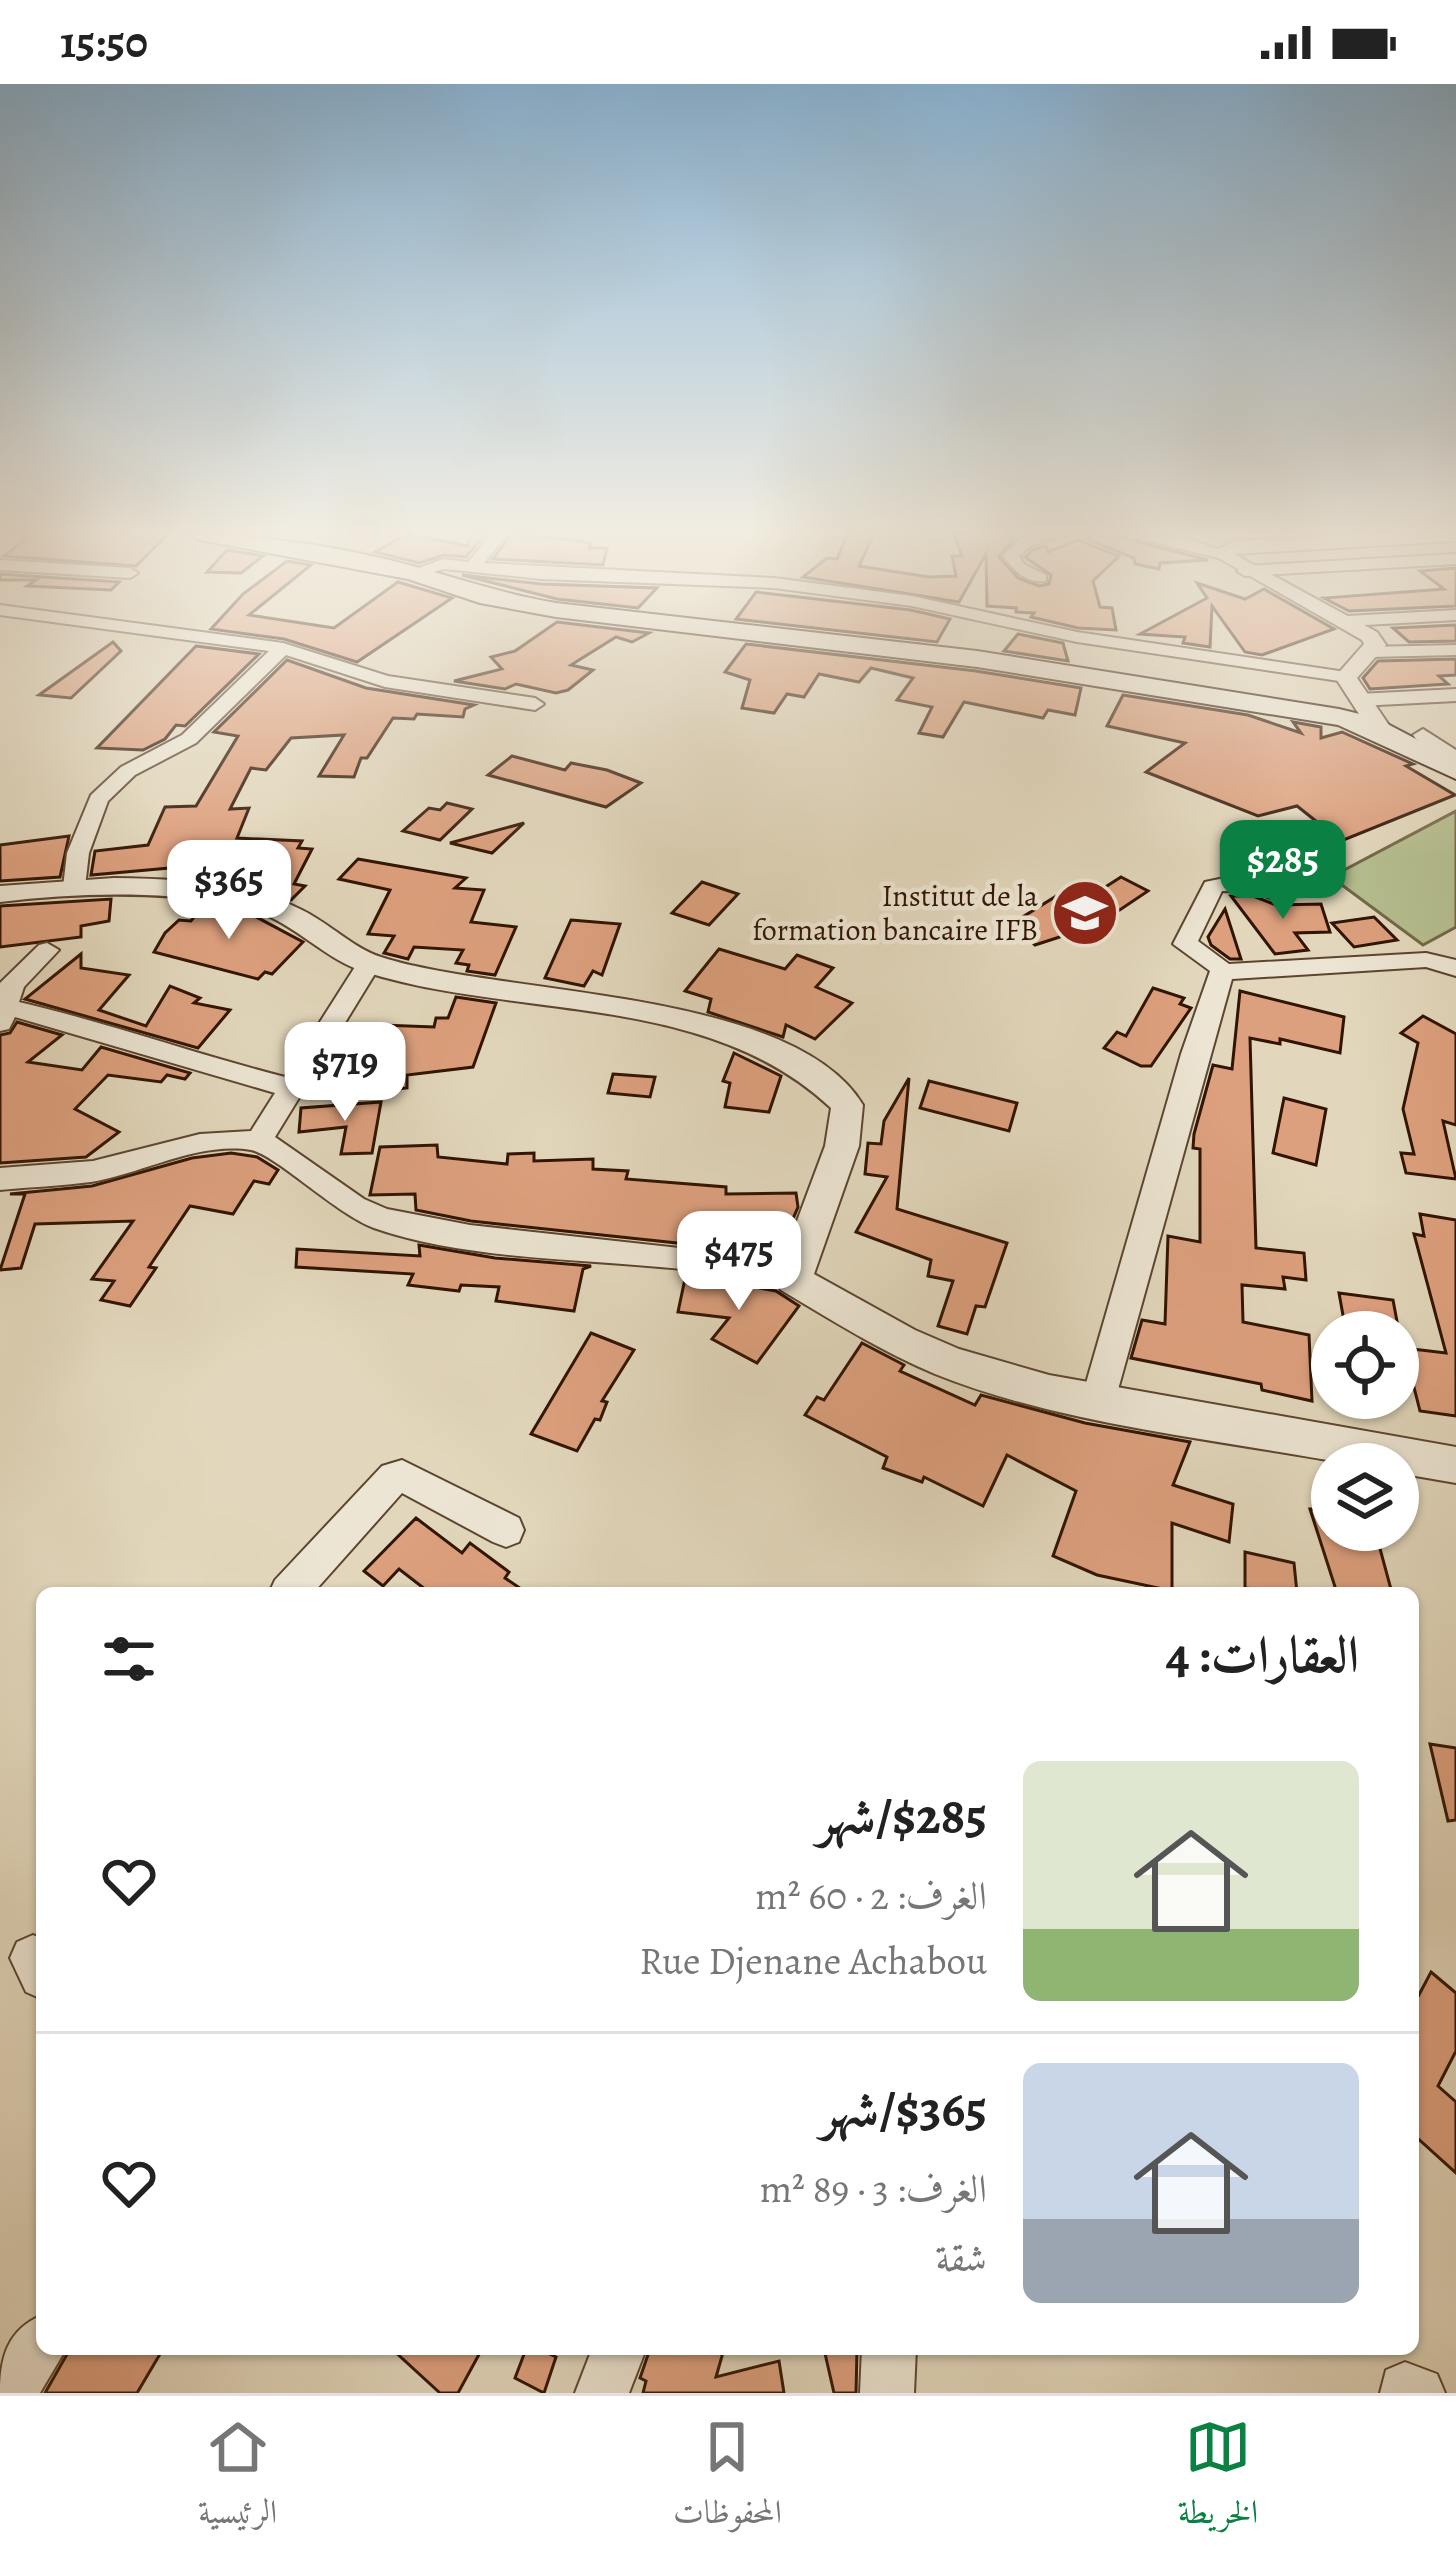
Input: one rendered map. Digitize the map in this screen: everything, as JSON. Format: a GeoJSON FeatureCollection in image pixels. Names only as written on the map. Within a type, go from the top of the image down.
{"type":"FeatureCollection","features":[{"type":"Feature","properties":{"kind":"main road"},"geometry":{"type":"LineString","coordinates":[[815,642],[1001,662],[1348,718],[1456,771]]}},
{"type":"Feature","properties":{"kind":"street"},"geometry":{"type":"LineString","coordinates":[[236,642],[283,648],[386,681],[535,704]]}},
{"type":"Feature","properties":{"kind":"street"},"geometry":{"type":"LineString","coordinates":[[1109,642],[1346,677]]}},
{"type":"Feature","properties":{"kind":"street"},"geometry":{"type":"LineString","coordinates":[[1346,677],[1375,642]]}},
{"type":"Feature","properties":{"kind":"street"},"geometry":{"type":"LineString","coordinates":[[74,886],[78,854],[98,799],[128,771],[189,740],[283,648]]}},
{"type":"Feature","properties":{"kind":"street"},"geometry":{"type":"LineString","coordinates":[[1369,652],[1456,650]]}},
{"type":"Feature","properties":{"kind":"street"},"geometry":{"type":"LineString","coordinates":[[1422,652],[1456,692]]}},
{"type":"Feature","properties":{"kind":"street"},"geometry":{"type":"LineString","coordinates":[[1346,677],[1383,734]]}},
{"type":"Feature","properties":{"kind":"street"},"geometry":{"type":"LineString","coordinates":[[1358,700],[1456,692]]}},
{"type":"Feature","properties":{"kind":"street"},"geometry":{"type":"LineString","coordinates":[[1456,733],[1423,735],[1456,760]]}},
{"type":"Feature","properties":{"kind":"street"},"geometry":{"type":"LineString","coordinates":[[1222,971],[1214,960],[1185,944],[1213,887],[1224,883],[1265,886],[1277,894]]}},
{"type":"Feature","properties":{"kind":"street"},"geometry":{"type":"LineString","coordinates":[[0,894],[74,886],[222,894],[274,905],[369,964],[656,1014],[731,1034],[820,1076],[847,1105],[848,1121],[801,1242],[794,1280]]}},
{"type":"Feature","properties":{"kind":"street"},"geometry":{"type":"LineString","coordinates":[[47,950],[12,984],[4,1015],[102,1030],[167,1056],[295,1089]]}},
{"type":"Feature","properties":{"kind":"street"},"geometry":{"type":"LineString","coordinates":[[1222,971],[1426,960],[1456,968]]}},
{"type":"Feature","properties":{"kind":"street"},"geometry":{"type":"LineString","coordinates":[[259,1140],[369,964]]}},
{"type":"Feature","properties":{"kind":"street"},"geometry":{"type":"LineString","coordinates":[[1097,1404],[1194,1054],[1222,971]]}},
{"type":"Feature","properties":{"kind":"street"},"geometry":{"type":"LineString","coordinates":[[0,1179],[93,1171],[200,1144],[259,1140],[354,1207],[382,1219],[470,1236],[771,1270],[951,1363],[1097,1404],[1456,1466]]}},
{"type":"Feature","properties":{"kind":"street"},"geometry":{"type":"LineString","coordinates":[[294,1587],[394,1478],[402,1476],[506,1530]]}},
{"type":"Feature","properties":{"kind":"street"},"geometry":{"type":"LineString","coordinates":[[9,2393],[36,2351]]}},
{"type":"Feature","properties":{"kind":"street"},"geometry":{"type":"LineString","coordinates":[[602,2393],[617,2355]]}},
{"type":"Feature","properties":{"kind":"street"},"geometry":{"type":"LineString","coordinates":[[886,2393],[889,2355]]}},
{"type":"Feature","properties":{"kind":"green space"},"geometry":{"type":"Polygon","coordinates":[[[1456,811],[1456,927],[1423,945],[1331,877],[1456,811]]]}},
{"type":"Feature","properties":{"kind":"building"},"geometry":{"type":"Polygon","coordinates":[[[113,642],[121,651],[71,698],[39,695],[113,642]]]}},
{"type":"Feature","properties":{"kind":"building"},"geometry":{"type":"Polygon","coordinates":[[[293,642],[387,642],[357,662],[293,642]]]}},
{"type":"Feature","properties":{"kind":"building"},"geometry":{"type":"Polygon","coordinates":[[[528,642],[608,642],[571,665],[593,670],[568,690],[556,693],[516,684],[505,689],[454,681],[502,669],[491,657],[528,642]]]}},
{"type":"Feature","properties":{"kind":"building"},"geometry":{"type":"Polygon","coordinates":[[[1012,642],[1057,642],[1063,643],[1068,661],[1004,651],[1012,642]]]}},
{"type":"Feature","properties":{"kind":"building"},"geometry":{"type":"Polygon","coordinates":[[[1238,642],[1299,642],[1262,655],[1245,652],[1238,642]]]}},
{"type":"Feature","properties":{"kind":"building"},"geometry":{"type":"Polygon","coordinates":[[[746,644],[1081,688],[1075,715],[1048,710],[1043,718],[964,702],[943,737],[919,733],[932,707],[897,700],[913,678],[871,668],[859,682],[819,674],[804,697],[787,694],[774,713],[742,708],[750,680],[725,672],[746,644]]]}},
{"type":"Feature","properties":{"kind":"building"},"geometry":{"type":"Polygon","coordinates":[[[196,646],[259,654],[185,726],[176,725],[165,739],[143,750],[97,748],[196,646]]]}},
{"type":"Feature","properties":{"kind":"building"},"geometry":{"type":"Polygon","coordinates":[[[1456,659],[1456,675],[1439,676],[1448,684],[1370,689],[1363,678],[1378,661],[1456,659]]]}},
{"type":"Feature","properties":{"kind":"building"},"geometry":{"type":"Polygon","coordinates":[[[287,660],[366,688],[474,705],[465,709],[463,717],[417,714],[414,719],[393,718],[367,758],[361,758],[354,777],[319,776],[344,735],[291,738],[266,770],[251,768],[230,809],[249,808],[237,838],[302,841],[298,848],[312,849],[294,884],[305,886],[291,900],[224,878],[186,876],[192,866],[91,875],[95,851],[148,845],[165,807],[196,806],[238,736],[214,732],[287,660]]]}},
{"type":"Feature","properties":{"kind":"building"},"geometry":{"type":"Polygon","coordinates":[[[1123,695],[1248,715],[1301,733],[1293,722],[1321,727],[1321,738],[1342,732],[1413,764],[1406,766],[1455,795],[1341,841],[1297,806],[1258,816],[1146,772],[1185,743],[1107,726],[1123,695]]]}},
{"type":"Feature","properties":{"kind":"building"},"geometry":{"type":"Polygon","coordinates":[[[512,756],[565,770],[571,763],[607,770],[641,783],[606,807],[488,775],[512,756]]]}},
{"type":"Feature","properties":{"kind":"building"},"geometry":{"type":"Polygon","coordinates":[[[447,803],[472,809],[440,840],[403,831],[429,808],[440,810],[447,803]]]}},
{"type":"Feature","properties":{"kind":"building"},"geometry":{"type":"Polygon","coordinates":[[[524,823],[492,853],[450,843],[524,823]]]}},
{"type":"Feature","properties":{"kind":"building"},"geometry":{"type":"Polygon","coordinates":[[[69,836],[60,877],[0,881],[0,845],[69,836]]]}},
{"type":"Feature","properties":{"kind":"building"},"geometry":{"type":"Polygon","coordinates":[[[358,859],[466,878],[455,888],[484,890],[471,922],[516,927],[495,975],[467,971],[469,965],[456,963],[463,950],[414,947],[408,959],[384,953],[394,936],[368,934],[390,890],[339,879],[358,859]]]}},
{"type":"Feature","properties":{"kind":"building"},"geometry":{"type":"Polygon","coordinates":[[[1121,877],[1148,891],[1078,938],[1072,933],[1035,945],[1013,923],[1066,890],[1085,900],[1121,877]]]}},
{"type":"Feature","properties":{"kind":"building"},"geometry":{"type":"Polygon","coordinates":[[[702,882],[738,894],[709,925],[672,913],[702,882]]]}},
{"type":"Feature","properties":{"kind":"building"},"geometry":{"type":"Polygon","coordinates":[[[1231,896],[1253,896],[1276,905],[1321,904],[1330,932],[1295,933],[1308,950],[1275,954],[1231,896]]]}},
{"type":"Feature","properties":{"kind":"building"},"geometry":{"type":"Polygon","coordinates":[[[111,899],[109,921],[81,926],[81,937],[0,947],[0,906],[111,899]]]}},
{"type":"Feature","properties":{"kind":"building"},"geometry":{"type":"Polygon","coordinates":[[[204,904],[247,912],[303,942],[272,974],[265,972],[258,979],[154,952],[165,933],[179,920],[191,921],[204,904]]]}},
{"type":"Feature","properties":{"kind":"building"},"geometry":{"type":"Polygon","coordinates":[[[1225,909],[1241,959],[1230,959],[1208,937],[1225,909]]]}},
{"type":"Feature","properties":{"kind":"building"},"geometry":{"type":"Polygon","coordinates":[[[1374,917],[1397,940],[1354,947],[1332,923],[1374,917]]]}},
{"type":"Feature","properties":{"kind":"building"},"geometry":{"type":"Polygon","coordinates":[[[571,920],[620,924],[602,975],[593,971],[584,986],[545,978],[571,920]]]}},
{"type":"Feature","properties":{"kind":"building"},"geometry":{"type":"Polygon","coordinates":[[[719,949],[785,969],[797,955],[833,968],[816,987],[852,1003],[815,1039],[786,1025],[783,1037],[708,1012],[711,999],[685,991],[719,949]]]}},
{"type":"Feature","properties":{"kind":"building"},"geometry":{"type":"Polygon","coordinates":[[[81,954],[81,968],[129,975],[99,1010],[146,1026],[170,986],[200,998],[194,1003],[230,1010],[198,1048],[25,999],[81,954]]]}},
{"type":"Feature","properties":{"kind":"building"},"geometry":{"type":"Polygon","coordinates":[[[1153,988],[1184,998],[1180,1004],[1191,1008],[1151,1066],[1141,1066],[1104,1048],[1117,1032],[1126,1036],[1153,988]]]}},
{"type":"Feature","properties":{"kind":"building"},"geometry":{"type":"Polygon","coordinates":[[[1240,991],[1344,1017],[1340,1053],[1280,1039],[1280,1044],[1250,1038],[1256,1248],[1304,1253],[1306,1280],[1283,1277],[1285,1289],[1242,1285],[1243,1322],[1309,1335],[1311,1401],[1262,1390],[1261,1384],[1131,1358],[1142,1320],[1165,1324],[1168,1236],[1200,1242],[1200,1149],[1193,1148],[1194,1134],[1213,1065],[1232,1069],[1240,991]]]}},
{"type":"Feature","properties":{"kind":"building"},"geometry":{"type":"Polygon","coordinates":[[[456,997],[496,1003],[473,1067],[407,1075],[407,1088],[377,1091],[378,1063],[329,1058],[344,1034],[378,1041],[382,1025],[434,1027],[436,1018],[448,1018],[456,997]]]}},
{"type":"Feature","properties":{"kind":"building"},"geometry":{"type":"Polygon","coordinates":[[[1423,1016],[1456,1034],[1456,1125],[1443,1121],[1456,1179],[1406,1173],[1401,1153],[1414,1154],[1403,1109],[1418,1043],[1401,1033],[1423,1016]]]}},
{"type":"Feature","properties":{"kind":"building"},"geometry":{"type":"Polygon","coordinates":[[[17,1022],[62,1035],[28,1062],[82,1070],[101,1047],[190,1073],[185,1079],[167,1075],[161,1082],[108,1075],[75,1109],[119,1132],[86,1157],[0,1163],[0,1035],[10,1033],[17,1022]]]}},
{"type":"Feature","properties":{"kind":"building"},"geometry":{"type":"Polygon","coordinates":[[[734,1053],[781,1076],[769,1112],[725,1107],[730,1083],[723,1081],[734,1053]]]}},
{"type":"Feature","properties":{"kind":"building"},"geometry":{"type":"Polygon","coordinates":[[[613,1074],[655,1077],[650,1097],[608,1093],[613,1074]]]}},
{"type":"Feature","properties":{"kind":"building"},"geometry":{"type":"Polygon","coordinates":[[[909,1078],[897,1209],[1007,1243],[985,1307],[976,1306],[967,1334],[938,1326],[953,1281],[928,1276],[931,1260],[856,1232],[887,1177],[865,1174],[868,1143],[881,1144],[884,1121],[909,1078]]]}},
{"type":"Feature","properties":{"kind":"building"},"geometry":{"type":"Polygon","coordinates":[[[929,1081],[1017,1103],[1009,1131],[920,1108],[929,1081]]]}},
{"type":"Feature","properties":{"kind":"building"},"geometry":{"type":"Polygon","coordinates":[[[1284,1098],[1326,1109],[1316,1165],[1273,1153],[1284,1098]]]}},
{"type":"Feature","properties":{"kind":"building"},"geometry":{"type":"Polygon","coordinates":[[[381,1102],[372,1153],[341,1154],[346,1127],[299,1132],[301,1108],[381,1102]]]}},
{"type":"Feature","properties":{"kind":"building"},"geometry":{"type":"Polygon","coordinates":[[[437,1145],[438,1157],[507,1164],[508,1154],[534,1153],[534,1161],[593,1159],[593,1169],[628,1171],[626,1179],[726,1187],[726,1194],[796,1193],[798,1207],[792,1221],[768,1221],[762,1252],[471,1221],[416,1210],[415,1194],[370,1195],[380,1147],[437,1145]]]}},
{"type":"Feature","properties":{"kind":"building"},"geometry":{"type":"Polygon","coordinates":[[[231,1153],[257,1157],[278,1170],[269,1184],[254,1181],[233,1214],[190,1206],[149,1267],[156,1268],[130,1306],[101,1300],[114,1281],[92,1279],[133,1221],[35,1224],[21,1268],[0,1270],[25,1194],[10,1194],[92,1186],[192,1158],[231,1153]]]}},
{"type":"Feature","properties":{"kind":"building"},"geometry":{"type":"Polygon","coordinates":[[[1420,1214],[1456,1220],[1456,1416],[1419,1407],[1419,1350],[1446,1353],[1414,1234],[1424,1236],[1420,1214]]]}},
{"type":"Feature","properties":{"kind":"building"},"geometry":{"type":"Polygon","coordinates":[[[419,1245],[495,1258],[591,1266],[583,1269],[574,1311],[496,1301],[499,1287],[461,1285],[459,1291],[408,1285],[413,1274],[296,1267],[297,1249],[420,1256],[419,1245]]]}},
{"type":"Feature","properties":{"kind":"building"},"geometry":{"type":"Polygon","coordinates":[[[686,1274],[776,1291],[799,1306],[757,1363],[712,1339],[729,1318],[678,1312],[686,1274]]]}},
{"type":"Feature","properties":{"kind":"building"},"geometry":{"type":"Polygon","coordinates":[[[1339,1293],[1393,1300],[1395,1311],[1342,1311],[1339,1293]]]}},
{"type":"Feature","properties":{"kind":"building"},"geometry":{"type":"Polygon","coordinates":[[[591,1333],[634,1350],[602,1401],[607,1402],[600,1420],[595,1419],[577,1451],[531,1434],[591,1333]]]}},
{"type":"Feature","properties":{"kind":"building"},"geometry":{"type":"Polygon","coordinates":[[[862,1343],[904,1365],[900,1371],[975,1405],[981,1395],[1085,1423],[1190,1442],[1173,1485],[1233,1504],[1229,1542],[1172,1523],[1172,1587],[1097,1575],[1053,1556],[1076,1491],[1007,1455],[983,1506],[924,1477],[922,1482],[883,1468],[887,1457],[805,1415],[817,1397],[824,1400],[862,1343]]]}},
{"type":"Feature","properties":{"kind":"building"},"geometry":{"type":"Polygon","coordinates":[[[416,1518],[462,1553],[470,1543],[509,1572],[505,1578],[518,1587],[422,1587],[399,1569],[383,1586],[364,1571],[416,1518]]]}},
{"type":"Feature","properties":{"kind":"building"},"geometry":{"type":"Polygon","coordinates":[[[1324,1551],[1381,1551],[1390,1587],[1335,1587],[1324,1551]]]}},
{"type":"Feature","properties":{"kind":"building"},"geometry":{"type":"Polygon","coordinates":[[[1245,1552],[1294,1563],[1296,1587],[1245,1587],[1245,1552]]]}},
{"type":"Feature","properties":{"kind":"building"},"geometry":{"type":"Polygon","coordinates":[[[1430,1744],[1456,1748],[1456,1820],[1448,1821],[1430,1744]]]}},
{"type":"Feature","properties":{"kind":"building"},"geometry":{"type":"Polygon","coordinates":[[[1431,1972],[1456,1993],[1456,2051],[1438,2086],[1456,2102],[1456,2173],[1419,2139],[1419,1995],[1431,1972]]]}},
{"type":"Feature","properties":{"kind":"building"},"geometry":{"type":"Polygon","coordinates":[[[67,2355],[159,2355],[137,2393],[45,2393],[67,2355]]]}},
{"type":"Feature","properties":{"kind":"building"},"geometry":{"type":"Polygon","coordinates":[[[399,2355],[479,2355],[458,2393],[440,2393],[399,2355]]]}},
{"type":"Feature","properties":{"kind":"building"},"geometry":{"type":"Polygon","coordinates":[[[524,2355],[556,2357],[544,2393],[515,2378],[524,2355]]]}},
{"type":"Feature","properties":{"kind":"building"},"geometry":{"type":"Polygon","coordinates":[[[648,2355],[722,2355],[716,2377],[779,2361],[784,2393],[643,2393],[646,2381],[640,2378],[648,2355]]]}},
{"type":"Feature","properties":{"kind":"building"},"geometry":{"type":"Polygon","coordinates":[[[825,2355],[857,2355],[856,2393],[834,2393],[825,2355]]]}},
{"type":"Feature","properties":{"kind":"place","name":"Institut de la formation bancaire IFB"},"geometry":{"type":"Point","coordinates":[1085,913]}}]}
